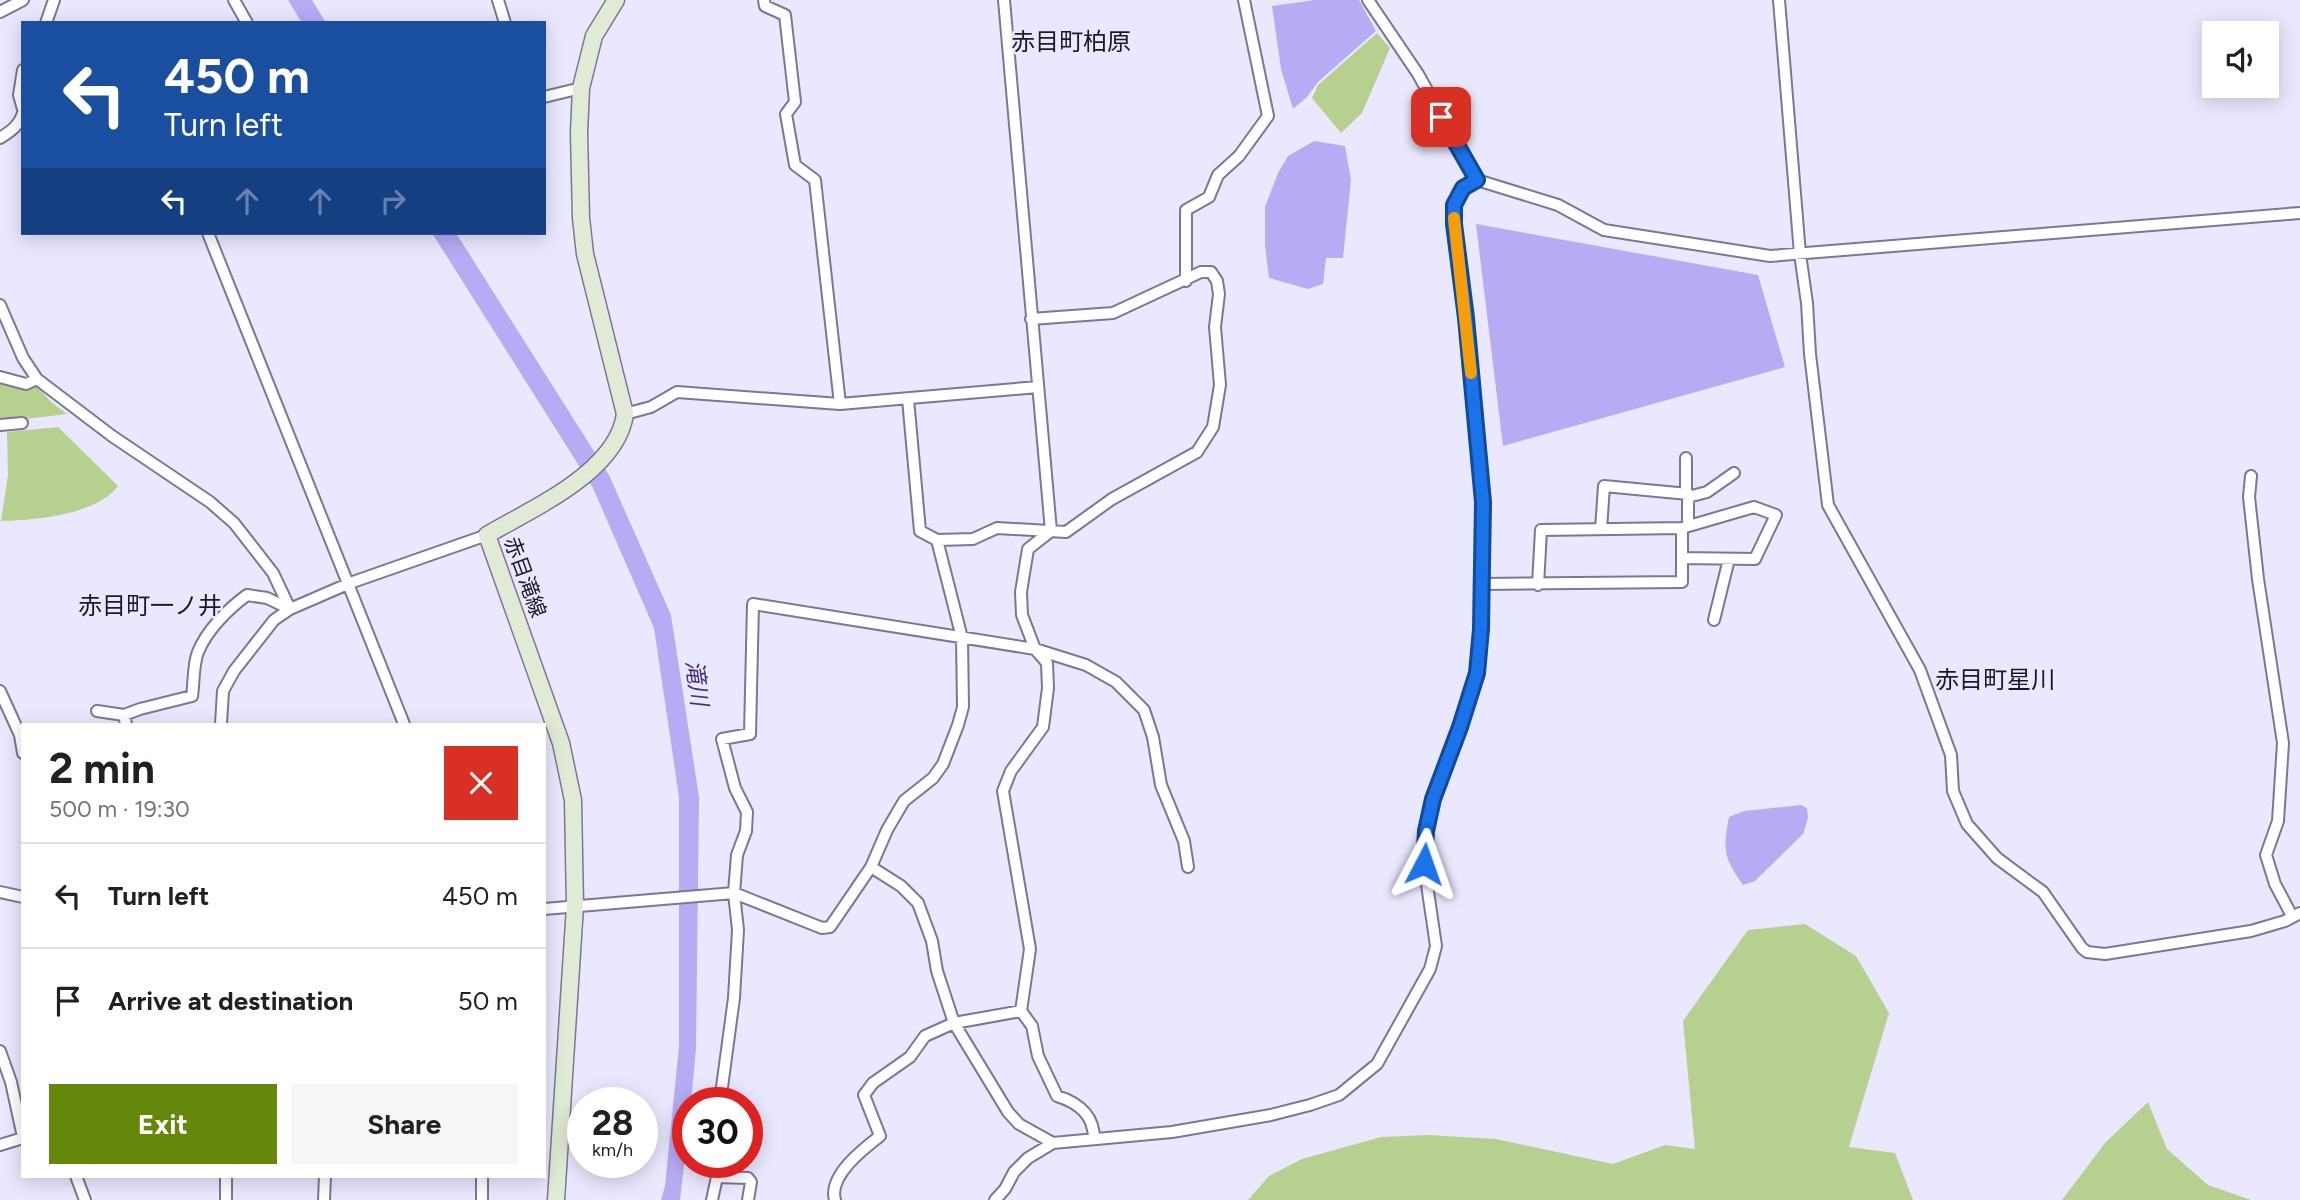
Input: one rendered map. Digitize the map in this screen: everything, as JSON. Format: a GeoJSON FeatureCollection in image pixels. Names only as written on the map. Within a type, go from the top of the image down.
{"type":"FeatureCollection","features":[{"type":"Feature","properties":{"kind":"main road"},"geometry":{"type":"LineString","coordinates":[[616,0],[594,36],[581,88],[579,134],[581,218],[585,254],[625,414]]}},
{"type":"Feature","properties":{"kind":"main road","name":"赤目滝線"},"geometry":{"type":"LineString","coordinates":[[556,1200],[575,906],[573,800],[561,743],[487,534],[580,481],[613,444],[623,427],[625,414]]}},
{"type":"Feature","properties":{"kind":"street"},"geometry":{"type":"LineString","coordinates":[[0,12],[23,0]]}},
{"type":"Feature","properties":{"kind":"street"},"geometry":{"type":"LineString","coordinates":[[47,21],[54,0]]}},
{"type":"Feature","properties":{"kind":"street"},"geometry":{"type":"LineString","coordinates":[[234,0],[246,21]]}},
{"type":"Feature","properties":{"kind":"street"},"geometry":{"type":"LineString","coordinates":[[498,0],[504,21]]}},
{"type":"Feature","properties":{"kind":"street"},"geometry":{"type":"LineString","coordinates":[[764,0],[765,6],[785,15],[795,102],[786,114],[795,164],[815,180],[840,404]]}},
{"type":"Feature","properties":{"kind":"street"},"geometry":{"type":"LineString","coordinates":[[1004,0],[1051,531]]}},
{"type":"Feature","properties":{"kind":"street"},"geometry":{"type":"LineString","coordinates":[[1186,281],[1186,211],[1209,197],[1218,175],[1239,156],[1268,116],[1244,0]]}},
{"type":"Feature","properties":{"kind":"street"},"geometry":{"type":"LineString","coordinates":[[1368,0],[1418,74],[1477,180],[1558,205],[1604,230],[1770,256],[2300,213]]}},
{"type":"Feature","properties":{"kind":"street"},"geometry":{"type":"LineString","coordinates":[[1779,0],[1800,254],[1828,505],[1920,670],[1951,755],[1953,791],[1967,824],[1997,858],[2043,892],[2078,944],[2087,952],[2105,954],[2251,931],[2296,915],[2275,884],[2266,855],[2278,821],[2283,743],[2258,579],[2249,497],[2251,476]]}},
{"type":"Feature","properties":{"kind":"street"},"geometry":{"type":"LineString","coordinates":[[21,83],[21,103]]}},
{"type":"Feature","properties":{"kind":"street"},"geometry":{"type":"LineString","coordinates":[[546,97],[581,88]]}},
{"type":"Feature","properties":{"kind":"street"},"geometry":{"type":"LineString","coordinates":[[0,138],[12,131],[21,118]]}},
{"type":"Feature","properties":{"kind":"street"},"geometry":{"type":"LineString","coordinates":[[995,1200],[1014,1172],[1028,1158],[1053,1143],[1171,1132],[1310,1105],[1339,1095],[1377,1064],[1430,969],[1436,946],[1424,864],[1426,831],[1433,799],[1477,673],[1483,584],[1483,502],[1466,318],[1454,224],[1454,205],[1463,188],[1477,180]]}},
{"type":"Feature","properties":{"kind":"street"},"geometry":{"type":"LineString","coordinates":[[209,235],[350,583],[404,723]]}},
{"type":"Feature","properties":{"kind":"street"},"geometry":{"type":"LineString","coordinates":[[908,398],[920,531],[937,540],[973,539],[997,528],[1066,532],[1112,499],[1197,452],[1213,427],[1220,385],[1215,327],[1219,293],[1217,281],[1211,272],[1201,272],[1113,313],[1031,319]]}},
{"type":"Feature","properties":{"kind":"street"},"geometry":{"type":"LineString","coordinates":[[0,305],[23,358],[37,379],[112,436],[210,502],[234,523],[273,573],[290,609]]}},
{"type":"Feature","properties":{"kind":"street"},"geometry":{"type":"LineString","coordinates":[[0,377],[26,384],[37,379]]}},
{"type":"Feature","properties":{"kind":"street"},"geometry":{"type":"LineString","coordinates":[[625,414],[651,407],[677,392],[840,404],[1038,387]]}},
{"type":"Feature","properties":{"kind":"street"},"geometry":{"type":"LineString","coordinates":[[0,425],[22,424]]}},
{"type":"Feature","properties":{"kind":"street"},"geometry":{"type":"LineString","coordinates":[[1483,584],[1682,582],[1687,495],[1686,458]]}},
{"type":"Feature","properties":{"kind":"street"},"geometry":{"type":"LineString","coordinates":[[1601,529],[1604,486],[1687,495],[1707,492],[1734,473]]}},
{"type":"Feature","properties":{"kind":"street"},"geometry":{"type":"LineString","coordinates":[[1538,585],[1541,530],[1685,527],[1754,506],[1776,515],[1755,559],[1682,558]]}},
{"type":"Feature","properties":{"kind":"street"},"geometry":{"type":"LineString","coordinates":[[1051,531],[1028,550],[1021,592],[1022,615],[1035,649],[1047,663],[1048,688],[1043,727],[1011,771],[1003,791],[1030,949],[1021,1011],[1032,1026],[1038,1056],[1057,1096],[1076,1102],[1094,1126],[1094,1139]]}},
{"type":"Feature","properties":{"kind":"street"},"geometry":{"type":"LineString","coordinates":[[221,723],[223,691],[234,671],[274,620],[290,609],[350,583],[487,534]]}},
{"type":"Feature","properties":{"kind":"street"},"geometry":{"type":"LineString","coordinates":[[546,909],[734,892],[822,928],[830,927],[871,867],[887,830],[904,801],[933,778],[943,764],[963,707],[962,638],[937,540]]}},
{"type":"Feature","properties":{"kind":"street"},"geometry":{"type":"LineString","coordinates":[[1714,620],[1729,559]]}},
{"type":"Feature","properties":{"kind":"street"},"geometry":{"type":"LineString","coordinates":[[97,711],[125,720],[140,709],[192,696],[197,654],[212,629],[247,595],[267,598],[290,609]]}},
{"type":"Feature","properties":{"kind":"street"},"geometry":{"type":"LineString","coordinates":[[722,1087],[734,998],[738,930],[734,892],[737,855],[746,831],[747,812],[735,788],[722,739],[750,734],[753,604],[1035,649],[1086,665],[1116,681],[1144,710],[1153,737],[1161,785],[1184,841],[1188,867]]}},
{"type":"Feature","properties":{"kind":"street"},"geometry":{"type":"LineString","coordinates":[[0,691],[21,741]]}},
{"type":"Feature","properties":{"kind":"street"},"geometry":{"type":"LineString","coordinates":[[871,867],[901,886],[918,903],[932,941],[937,971],[954,1023],[1007,1112],[1019,1124],[1053,1143]]}},
{"type":"Feature","properties":{"kind":"street"},"geometry":{"type":"LineString","coordinates":[[0,892],[21,897]]}},
{"type":"Feature","properties":{"kind":"street"},"geometry":{"type":"LineString","coordinates":[[835,1200],[835,1182],[855,1156],[880,1136],[864,1095],[873,1083],[910,1058],[925,1036],[954,1023],[1021,1011]]}},
{"type":"Feature","properties":{"kind":"street"},"geometry":{"type":"LineString","coordinates":[[0,1051],[11,1082],[21,1129]]}},
{"type":"Feature","properties":{"kind":"street"},"geometry":{"type":"LineString","coordinates":[[0,1145],[21,1139]]}},
{"type":"Feature","properties":{"kind":"street"},"geometry":{"type":"LineString","coordinates":[[77,1178],[85,1200]]}},
{"type":"Feature","properties":{"kind":"street"},"geometry":{"type":"LineString","coordinates":[[226,1178],[226,1200]]}},
{"type":"Feature","properties":{"kind":"street"},"geometry":{"type":"LineString","coordinates":[[324,1200],[325,1178]]}},
{"type":"Feature","properties":{"kind":"street"},"geometry":{"type":"LineString","coordinates":[[482,1178],[482,1200]]}},
{"type":"Feature","properties":{"kind":"street"},"geometry":{"type":"LineString","coordinates":[[712,1200],[718,1178]]}},
{"type":"Feature","properties":{"kind":"street"},"geometry":{"type":"LineString","coordinates":[[748,1178],[751,1182],[748,1200]]}},
{"type":"Feature","properties":{"kind":"green space"},"geometry":{"type":"Polygon","coordinates":[[[1377,33],[1390,48],[1362,113],[1341,133],[1312,98],[1318,85],[1377,33]]]}},
{"type":"Feature","properties":{"kind":"green space"},"geometry":{"type":"Polygon","coordinates":[[[0,381],[35,384],[51,402],[67,414],[0,422],[0,381]]]}},
{"type":"Feature","properties":{"kind":"green space"},"geometry":{"type":"Polygon","coordinates":[[[58,427],[118,486],[108,496],[81,510],[48,517],[1,521],[8,475],[7,432],[58,427]]]}},
{"type":"Feature","properties":{"kind":"green space"},"geometry":{"type":"Polygon","coordinates":[[[1805,924],[1856,956],[1889,1013],[1849,1147],[1895,1153],[1913,1200],[1248,1200],[1269,1176],[1302,1159],[1381,1137],[1429,1135],[1496,1139],[1613,1164],[1665,1145],[1695,1149],[1683,1021],[1748,930],[1805,924]]]}},
{"type":"Feature","properties":{"kind":"green space"},"geometry":{"type":"Polygon","coordinates":[[[2148,1102],[2167,1149],[2208,1185],[2251,1200],[2062,1200],[2105,1143],[2148,1102]]]}},
{"type":"Feature","properties":{"kind":"shaded area"},"geometry":{"type":"Polygon","coordinates":[[[288,0],[312,0],[325,21],[301,21],[288,0]]]}},
{"type":"Feature","properties":{"kind":"shaded area"},"geometry":{"type":"Polygon","coordinates":[[[1315,0],[1359,0],[1376,31],[1318,82],[1307,97],[1293,109],[1281,69],[1272,6],[1315,0]]]}},
{"type":"Feature","properties":{"kind":"shaded area"},"geometry":{"type":"Polygon","coordinates":[[[1314,141],[1345,146],[1351,180],[1343,258],[1326,258],[1323,284],[1308,289],[1269,278],[1265,245],[1265,207],[1278,173],[1288,156],[1314,141]]]}},
{"type":"Feature","properties":{"kind":"shaded area"},"geometry":{"type":"Polygon","coordinates":[[[1476,224],[1758,275],[1785,367],[1503,446],[1476,224]]]}},
{"type":"Feature","properties":{"kind":"shaded area"},"geometry":{"type":"Polygon","coordinates":[[[433,235],[457,235],[609,475],[671,615],[699,797],[696,1048],[692,1087],[675,1087],[679,1046],[679,797],[654,628],[593,488],[433,235]]]}},
{"type":"Feature","properties":{"kind":"shaded area"},"geometry":{"type":"Polygon","coordinates":[[[1801,805],[1807,808],[1808,818],[1803,834],[1755,881],[1743,885],[1726,853],[1729,817],[1744,811],[1801,805]]]}},
{"type":"Feature","properties":{"kind":"shaded area"},"geometry":{"type":"Polygon","coordinates":[[[672,1116],[672,1178],[683,1178],[680,1200],[661,1200],[665,1186],[672,1116]]]}},
{"type":"Feature","properties":{"kind":"slow traffic"},"geometry":{"type":"LineString","coordinates":[[1454,218],[1471,373]]}},
{"type":"Feature","properties":{"kind":"district","name":"赤目町柏原"},"geometry":{"type":"Point","coordinates":[1071,42]}},
{"type":"Feature","properties":{"kind":"district","name":"赤目町一ノ井"},"geometry":{"type":"Point","coordinates":[150,606]}},
{"type":"Feature","properties":{"kind":"district","name":"赤目町星川"},"geometry":{"type":"Point","coordinates":[1995,680]}},
{"type":"Feature","properties":{"kind":"route"},"geometry":{"type":"LineString","coordinates":[[1424,864],[1426,831],[1433,799],[1477,673],[1483,584],[1483,502],[1466,318],[1454,224],[1454,205],[1463,188],[1477,180],[1441,117]]}},
{"type":"Feature","properties":{"kind":"water label","name":"滝川"},"geometry":{"type":"Point","coordinates":[697,683]}}]}
